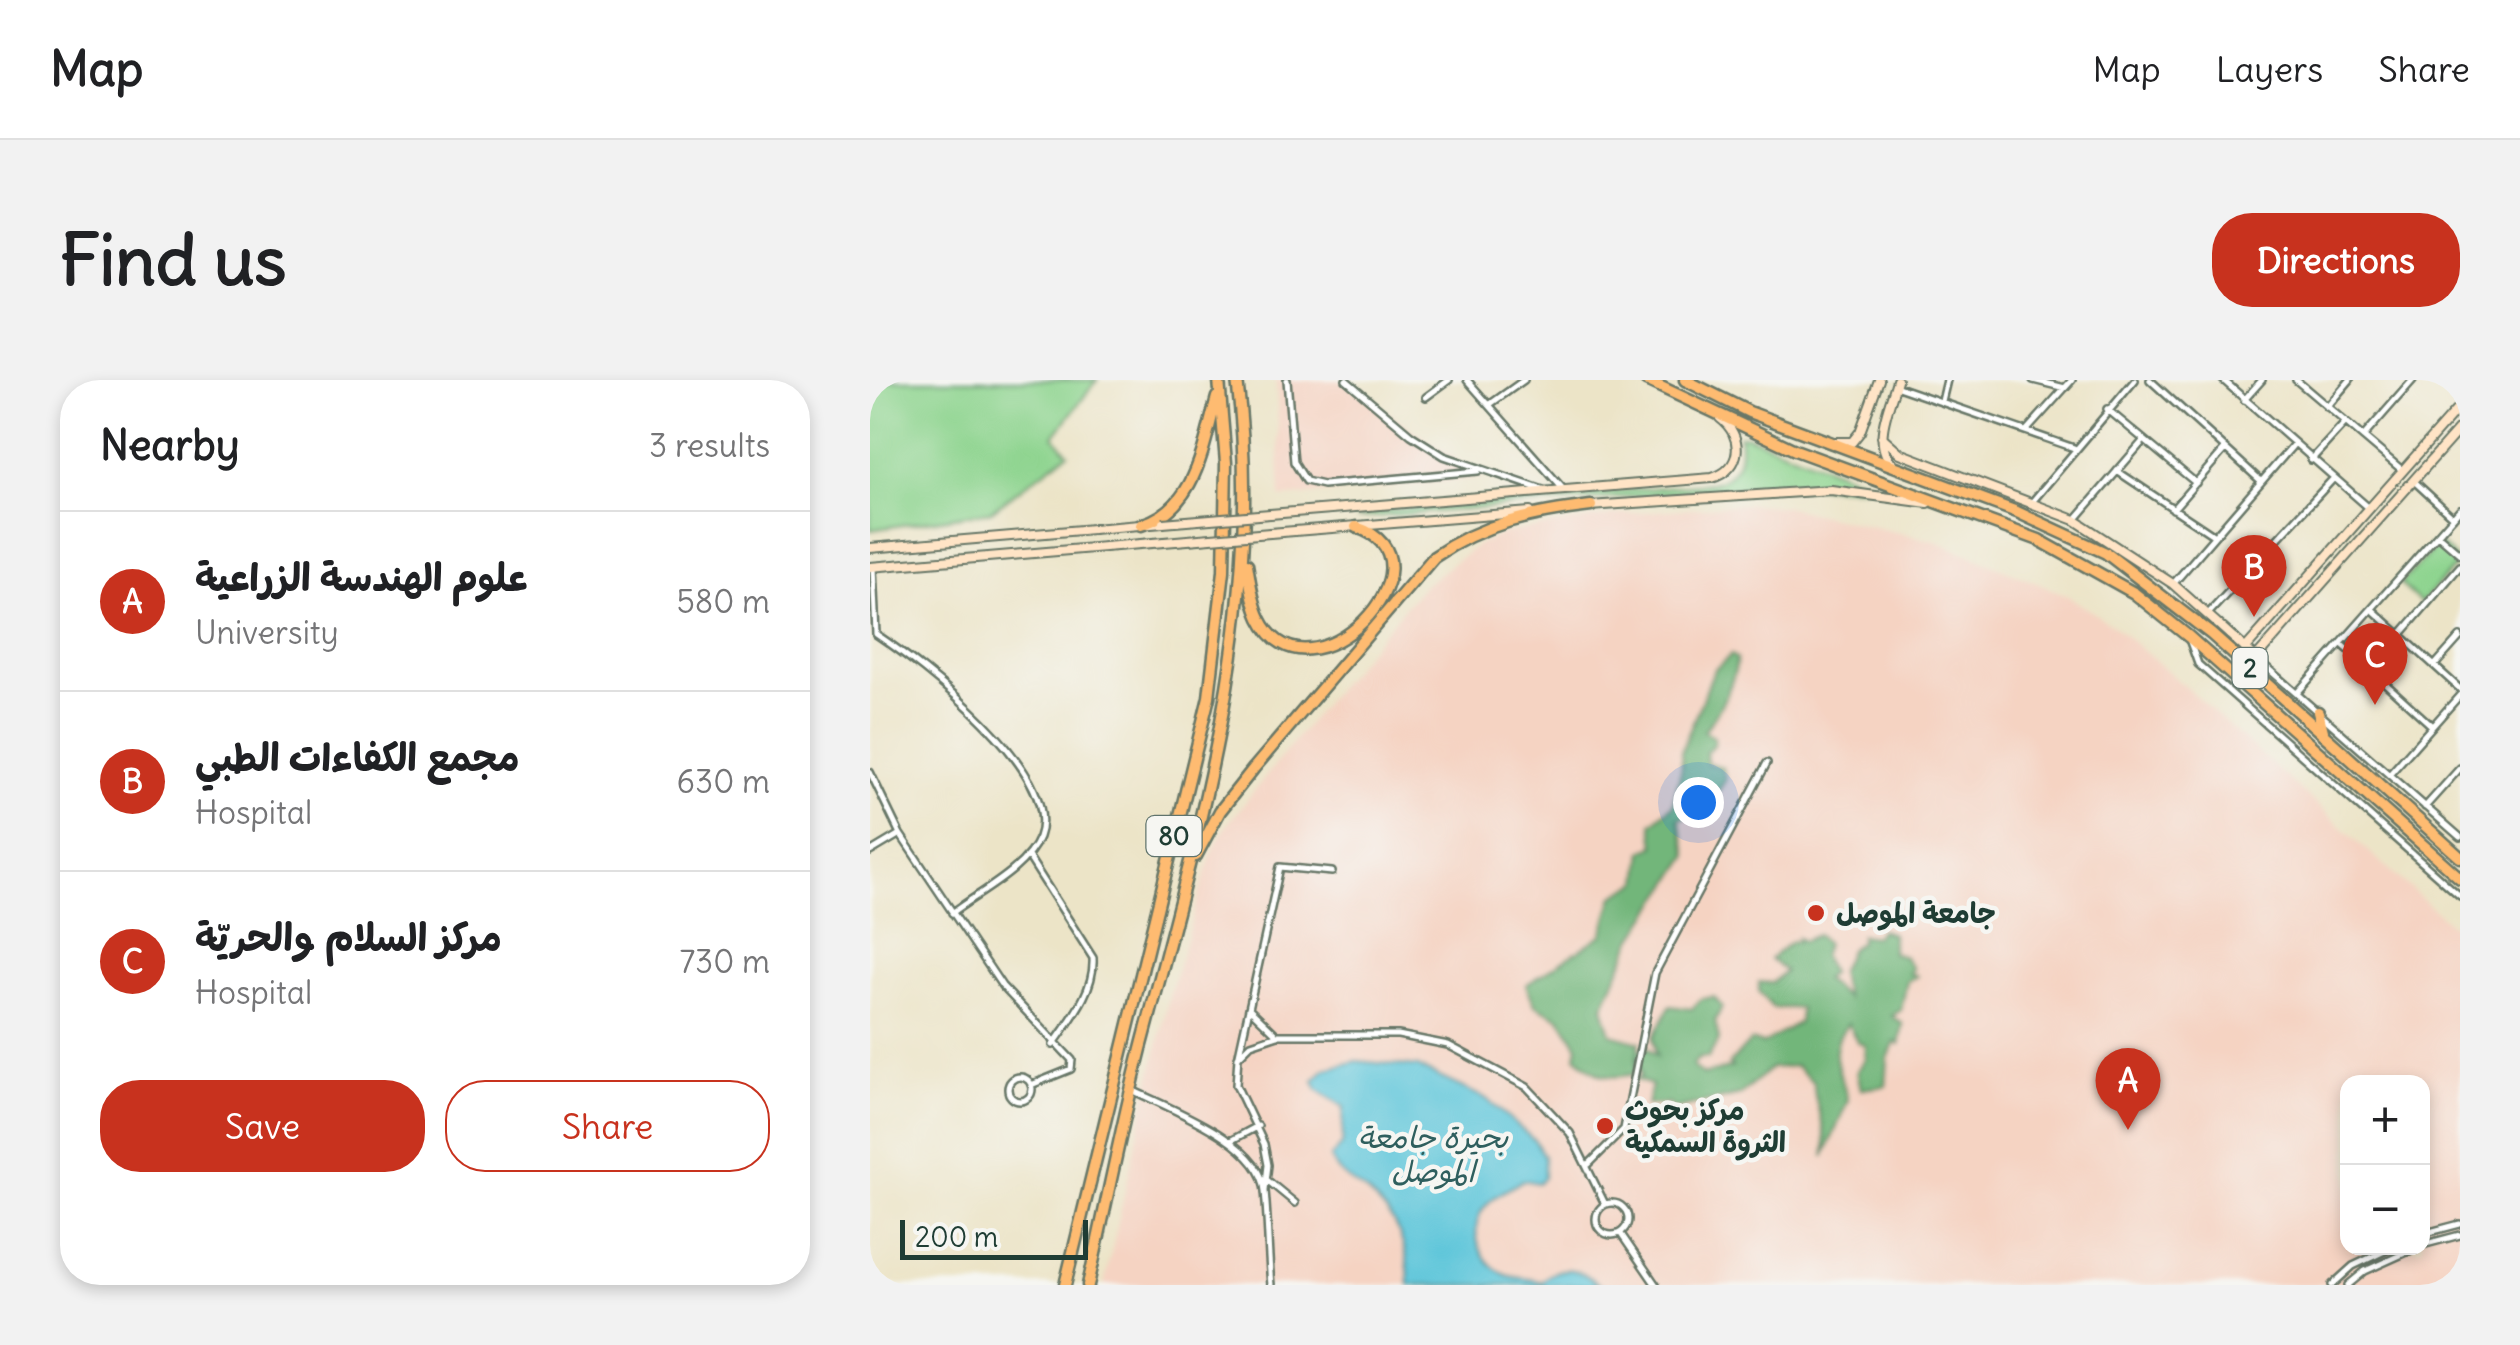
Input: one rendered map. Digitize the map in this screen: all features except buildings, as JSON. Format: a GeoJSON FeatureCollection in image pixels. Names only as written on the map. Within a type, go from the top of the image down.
{"type":"FeatureCollection","features":[{"type":"Feature","properties":{"kind":"highway","name":"80"},"geometry":{"type":"LineString","coordinates":[[1088,1285],[1132,1090],[1191,865],[1229,676],[1245,553],[1237,380]]}},
{"type":"Feature","properties":{"kind":"highway","name":"2"},"geometry":{"type":"LineString","coordinates":[[1646,380],[1795,450],[2040,540],[2134,593],[2190,636],[2460,878]]}},
{"type":"Feature","properties":{"kind":"highway","name":"2"},"geometry":{"type":"LineString","coordinates":[[1684,380],[1827,442],[2046,524],[2106,554],[2171,602],[2324,732],[2460,857]]}},
{"type":"Feature","properties":{"kind":"highway","name":"80"},"geometry":{"type":"LineString","coordinates":[[1064,1285],[1209,697],[1224,572],[1226,463],[1220,383]]}},
{"type":"Feature","properties":{"kind":"highway"},"geometry":{"type":"LineString","coordinates":[[1140,525],[1164,514],[1188,489],[1220,383]]}},
{"type":"Feature","properties":{"kind":"highway"},"geometry":{"type":"LineString","coordinates":[[1930,482],[1935,467]]}},
{"type":"Feature","properties":{"kind":"highway"},"geometry":{"type":"LineString","coordinates":[[1191,865],[1220,811],[1434,557],[1472,532],[1515,517],[1591,506]]}},
{"type":"Feature","properties":{"kind":"highway"},"geometry":{"type":"LineString","coordinates":[[2040,540],[2046,524]]}},
{"type":"Feature","properties":{"kind":"highway"},"geometry":{"type":"LineString","coordinates":[[1245,553],[1260,619],[1273,636],[1293,646],[1326,646],[1348,636],[1376,607],[1391,574],[1384,545],[1370,532],[1356,527]]}},
{"type":"Feature","properties":{"kind":"highway"},"geometry":{"type":"LineString","coordinates":[[2171,602],[2177,587]]}},
{"type":"Feature","properties":{"kind":"highway"},"geometry":{"type":"LineString","coordinates":[[2318,712],[2324,732]]}},
{"type":"Feature","properties":{"kind":"highway"},"geometry":{"type":"LineString","coordinates":[[2429,850],[2440,839]]}},
{"type":"Feature","properties":{"kind":"main road"},"geometry":{"type":"LineString","coordinates":[[1827,442],[1852,442],[1860,432],[1880,380]]}},
{"type":"Feature","properties":{"kind":"main road"},"geometry":{"type":"LineString","coordinates":[[1896,383],[1882,437],[1887,459],[1901,471]]}},
{"type":"Feature","properties":{"kind":"main road"},"geometry":{"type":"LineString","coordinates":[[2245,649],[2460,406]]}},
{"type":"Feature","properties":{"kind":"main road"},"geometry":{"type":"LineString","coordinates":[[870,548],[1721,475],[1734,464],[1736,440],[1730,427],[1708,411]]}},
{"type":"Feature","properties":{"kind":"main road"},"geometry":{"type":"LineString","coordinates":[[1882,437],[1900,453],[2074,520],[2177,587],[2256,658],[2460,428]]}},
{"type":"Feature","properties":{"kind":"main road"},"geometry":{"type":"LineString","coordinates":[[872,567],[1591,506],[1831,490],[1955,509]]}},
{"type":"Feature","properties":{"kind":"main road"},"geometry":{"type":"LineString","coordinates":[[1352,507],[1356,527]]}},
{"type":"Feature","properties":{"kind":"street"},"geometry":{"type":"LineString","coordinates":[[1287,380],[1294,462],[1306,481],[1323,485],[1478,471]]}},
{"type":"Feature","properties":{"kind":"street"},"geometry":{"type":"LineString","coordinates":[[1346,380],[1411,435],[1478,471],[1534,484],[1546,492]]}},
{"type":"Feature","properties":{"kind":"street"},"geometry":{"type":"LineString","coordinates":[[1426,397],[1449,380]]}},
{"type":"Feature","properties":{"kind":"street"},"geometry":{"type":"LineString","coordinates":[[1467,380],[1565,491]]}},
{"type":"Feature","properties":{"kind":"street"},"geometry":{"type":"LineString","coordinates":[[1489,405],[1524,380]]}},
{"type":"Feature","properties":{"kind":"street"},"geometry":{"type":"LineString","coordinates":[[1942,402],[1947,380]]}},
{"type":"Feature","properties":{"kind":"street"},"geometry":{"type":"LineString","coordinates":[[2033,380],[2065,388]]}},
{"type":"Feature","properties":{"kind":"street"},"geometry":{"type":"LineString","coordinates":[[2027,430],[2072,380]]}},
{"type":"Feature","properties":{"kind":"street"},"geometry":{"type":"LineString","coordinates":[[2032,502],[2107,408],[2135,380]]}},
{"type":"Feature","properties":{"kind":"street"},"geometry":{"type":"LineString","coordinates":[[2150,380],[2261,480]]}},
{"type":"Feature","properties":{"kind":"street"},"geometry":{"type":"LineString","coordinates":[[2223,380],[2369,508]]}},
{"type":"Feature","properties":{"kind":"street"},"geometry":{"type":"LineString","coordinates":[[2244,400],[2262,380]]}},
{"type":"Feature","properties":{"kind":"street"},"geometry":{"type":"LineString","coordinates":[[2296,380],[2404,472]]}},
{"type":"Feature","properties":{"kind":"street"},"geometry":{"type":"LineString","coordinates":[[2327,407],[2350,380]]}},
{"type":"Feature","properties":{"kind":"street"},"geometry":{"type":"LineString","coordinates":[[2363,437],[2414,380]]}},
{"type":"Feature","properties":{"kind":"street"},"geometry":{"type":"LineString","coordinates":[[1896,383],[2074,448]]}},
{"type":"Feature","properties":{"kind":"street"},"geometry":{"type":"LineString","coordinates":[[2107,408],[2196,483]]}},
{"type":"Feature","properties":{"kind":"street"},"geometry":{"type":"LineString","coordinates":[[2311,460],[2345,422]]}},
{"type":"Feature","properties":{"kind":"street"},"geometry":{"type":"LineString","coordinates":[[2074,520],[2144,440]]}},
{"type":"Feature","properties":{"kind":"street"},"geometry":{"type":"LineString","coordinates":[[2177,587],[2212,535],[2294,444]]}},
{"type":"Feature","properties":{"kind":"street"},"geometry":{"type":"LineString","coordinates":[[2173,509],[2225,450]]}},
{"type":"Feature","properties":{"kind":"street"},"geometry":{"type":"LineString","coordinates":[[2117,472],[2212,535]]}},
{"type":"Feature","properties":{"kind":"street"},"geometry":{"type":"LineString","coordinates":[[2208,614],[2334,479]]}},
{"type":"Feature","properties":{"kind":"street"},"geometry":{"type":"LineString","coordinates":[[2415,482],[2453,518]]}},
{"type":"Feature","properties":{"kind":"street"},"geometry":{"type":"LineString","coordinates":[[2297,693],[2460,509]]}},
{"type":"Feature","properties":{"kind":"street"},"geometry":{"type":"LineString","coordinates":[[2438,535],[2460,554]]}},
{"type":"Feature","properties":{"kind":"street"},"geometry":{"type":"LineString","coordinates":[[2401,634],[2460,566]]}},
{"type":"Feature","properties":{"kind":"street"},"geometry":{"type":"LineString","coordinates":[[872,567],[876,634],[948,685],[1002,742],[1032,788],[1042,815],[1040,836],[1028,856],[952,912]]}},
{"type":"Feature","properties":{"kind":"street"},"geometry":{"type":"LineString","coordinates":[[2372,610],[2460,692],[2389,776]]}},
{"type":"Feature","properties":{"kind":"street"},"geometry":{"type":"LineString","coordinates":[[2190,636],[2198,664],[2460,896]]}},
{"type":"Feature","properties":{"kind":"street"},"geometry":{"type":"LineString","coordinates":[[2435,665],[2460,637]]}},
{"type":"Feature","properties":{"kind":"street"},"geometry":{"type":"LineString","coordinates":[[2342,644],[2432,726]]}},
{"type":"Feature","properties":{"kind":"street"},"geometry":{"type":"LineString","coordinates":[[2256,658],[2460,836]]}},
{"type":"Feature","properties":{"kind":"street"},"geometry":{"type":"LineString","coordinates":[[1588,1166],[1624,1129],[1656,973],[1767,763]]}},
{"type":"Feature","properties":{"kind":"street"},"geometry":{"type":"LineString","coordinates":[[2426,807],[2460,768]]}},
{"type":"Feature","properties":{"kind":"street"},"geometry":{"type":"LineString","coordinates":[[870,772],[900,834],[1002,986],[1072,1060],[1073,1066],[1031,1085]]}},
{"type":"Feature","properties":{"kind":"street"},"geometry":{"type":"LineString","coordinates":[[870,852],[900,834]]}},
{"type":"Feature","properties":{"kind":"street"},"geometry":{"type":"LineString","coordinates":[[1028,856],[1093,958],[1094,974],[1086,993],[1054,1045]]}},
{"type":"Feature","properties":{"kind":"street"},"geometry":{"type":"LineString","coordinates":[[1271,1285],[1268,1165],[1258,1126],[1236,1085],[1238,1056],[1280,867],[1332,872]]}},
{"type":"Feature","properties":{"kind":"street"},"geometry":{"type":"LineString","coordinates":[[1248,1008],[1260,1024],[1278,1035]]}},
{"type":"Feature","properties":{"kind":"street"},"geometry":{"type":"LineString","coordinates":[[1238,1056],[1251,1044],[1278,1035],[1398,1035],[1448,1046],[1527,1087],[1570,1133],[1605,1204]]}},
{"type":"Feature","properties":{"kind":"street"},"geometry":{"type":"LineString","coordinates":[[1018,1077],[1031,1085],[1030,1096],[1022,1102],[1014,1100],[1009,1089],[1018,1077]]}},
{"type":"Feature","properties":{"kind":"street"},"geometry":{"type":"LineString","coordinates":[[1132,1090],[1230,1141],[1250,1158],[1266,1190]]}},
{"type":"Feature","properties":{"kind":"street"},"geometry":{"type":"LineString","coordinates":[[1230,1141],[1258,1126]]}},
{"type":"Feature","properties":{"kind":"street"},"geometry":{"type":"LineString","coordinates":[[1267,1180],[1295,1204]]}},
{"type":"Feature","properties":{"kind":"street"},"geometry":{"type":"LineString","coordinates":[[1605,1204],[1621,1205],[1628,1214],[1628,1225],[1620,1233],[1610,1236],[1597,1226],[1596,1216],[1605,1204]]}},
{"type":"Feature","properties":{"kind":"street"},"geometry":{"type":"LineString","coordinates":[[2430,1232],[2457,1224],[2458,1235],[2430,1243]]}},
{"type":"Feature","properties":{"kind":"street"},"geometry":{"type":"LineString","coordinates":[[1620,1233],[1656,1285]]}},
{"type":"Feature","properties":{"kind":"street"},"geometry":{"type":"LineString","coordinates":[[2332,1285],[2353,1266],[2376,1255]]}},
{"type":"Feature","properties":{"kind":"street"},"geometry":{"type":"LineString","coordinates":[[2348,1285],[2365,1271],[2400,1255]]}},
{"type":"Feature","properties":{"kind":"shaded area"},"geometry":{"type":"Polygon","coordinates":[[[1276,380],[1340,380],[1483,478],[1281,498],[1276,380]]]}},
{"type":"Feature","properties":{"kind":"shaded area","name":"جامعة الموصل"},"geometry":{"type":"Polygon","coordinates":[[[1749,504],[1787,507],[1935,541],[2068,596],[2115,627],[2460,933],[2460,1285],[1104,1285],[1168,1000],[1212,852],[1227,825],[1424,585],[1479,544],[1505,533],[1622,514],[1749,504]]]}},
{"type":"Feature","properties":{"kind":"green space"},"geometry":{"type":"Polygon","coordinates":[[[870,380],[1097,380],[1054,436],[1068,453],[991,511],[870,530],[870,380]]]}},
{"type":"Feature","properties":{"kind":"green space"},"geometry":{"type":"Polygon","coordinates":[[[1739,436],[1865,482],[1862,488],[1782,485],[1359,518],[1366,512],[1713,483],[1732,471],[1739,459],[1739,436]]]}},
{"type":"Feature","properties":{"kind":"green space"},"geometry":{"type":"Polygon","coordinates":[[[2439,543],[2459,562],[2421,603],[2400,584],[2439,543]]]}},
{"type":"Feature","properties":{"kind":"green space"},"geometry":{"type":"Polygon","coordinates":[[[1731,655],[1737,659],[1733,678],[1704,731],[1714,737],[1714,745],[1706,752],[1707,763],[1722,767],[1726,779],[1707,808],[1679,819],[1688,856],[1633,939],[1603,1007],[1611,1034],[1640,1042],[1638,1051],[1648,1048],[1657,1056],[1653,1038],[1670,1006],[1692,1009],[1701,999],[1714,997],[1722,1007],[1715,1021],[1719,1040],[1708,1058],[1699,1058],[1692,1066],[1703,1075],[1732,1067],[1729,1064],[1751,1041],[1763,1044],[1799,1022],[1800,1008],[1772,1008],[1759,992],[1759,982],[1772,983],[1785,971],[1770,959],[1792,941],[1817,935],[1826,944],[1822,956],[1831,973],[1823,979],[1846,998],[1839,973],[1849,950],[1860,942],[1860,935],[1875,937],[1880,930],[1892,934],[1892,953],[1905,957],[1913,969],[1909,973],[1917,976],[1907,981],[1901,1010],[1892,1016],[1903,1024],[1899,1045],[1895,1042],[1888,1058],[1886,1086],[1861,1089],[1857,1071],[1865,1060],[1866,1046],[1857,1041],[1848,1024],[1841,1033],[1836,1061],[1848,1100],[1824,1157],[1825,1138],[1814,1083],[1796,1066],[1771,1068],[1740,1095],[1676,1109],[1668,1104],[1647,1105],[1652,1085],[1634,1079],[1641,1077],[1637,1053],[1635,1074],[1616,1077],[1596,1072],[1576,1056],[1578,1046],[1561,1019],[1535,1005],[1526,985],[1602,935],[1614,896],[1639,882],[1643,851],[1655,846],[1652,823],[1673,805],[1682,767],[1681,752],[1714,670],[1731,655]]]}},
{"type":"Feature","properties":{"kind":"water","name":"بحيرة جامعة الموصل"},"geometry":{"type":"Polygon","coordinates":[[[1357,1061],[1418,1067],[1487,1099],[1535,1141],[1544,1156],[1544,1178],[1538,1183],[1523,1180],[1482,1210],[1476,1231],[1481,1251],[1495,1268],[1509,1276],[1542,1282],[1556,1272],[1571,1270],[1600,1285],[1409,1285],[1407,1259],[1394,1224],[1379,1204],[1343,1175],[1330,1158],[1342,1145],[1344,1107],[1318,1090],[1314,1081],[1325,1069],[1357,1061]]]}},
{"type":"Feature","properties":{"kind":"place","name":"مجمع الكفاءات الطبي"},"geometry":{"type":"Point","coordinates":[2254,617]}},
{"type":"Feature","properties":{"kind":"place","name":"مركز السلام والحريّة"},"geometry":{"type":"Point","coordinates":[2375,705]}},
{"type":"Feature","properties":{"kind":"place","name":"جامعة الموصل"},"geometry":{"type":"Point","coordinates":[1816,913]}},
{"type":"Feature","properties":{"kind":"place","name":"مركز بحوث الثروة السمكية"},"geometry":{"type":"Point","coordinates":[1605,1126]}},
{"type":"Feature","properties":{"kind":"place","name":"علوم الهندسة الزراعية"},"geometry":{"type":"Point","coordinates":[2128,1130]}}]}
